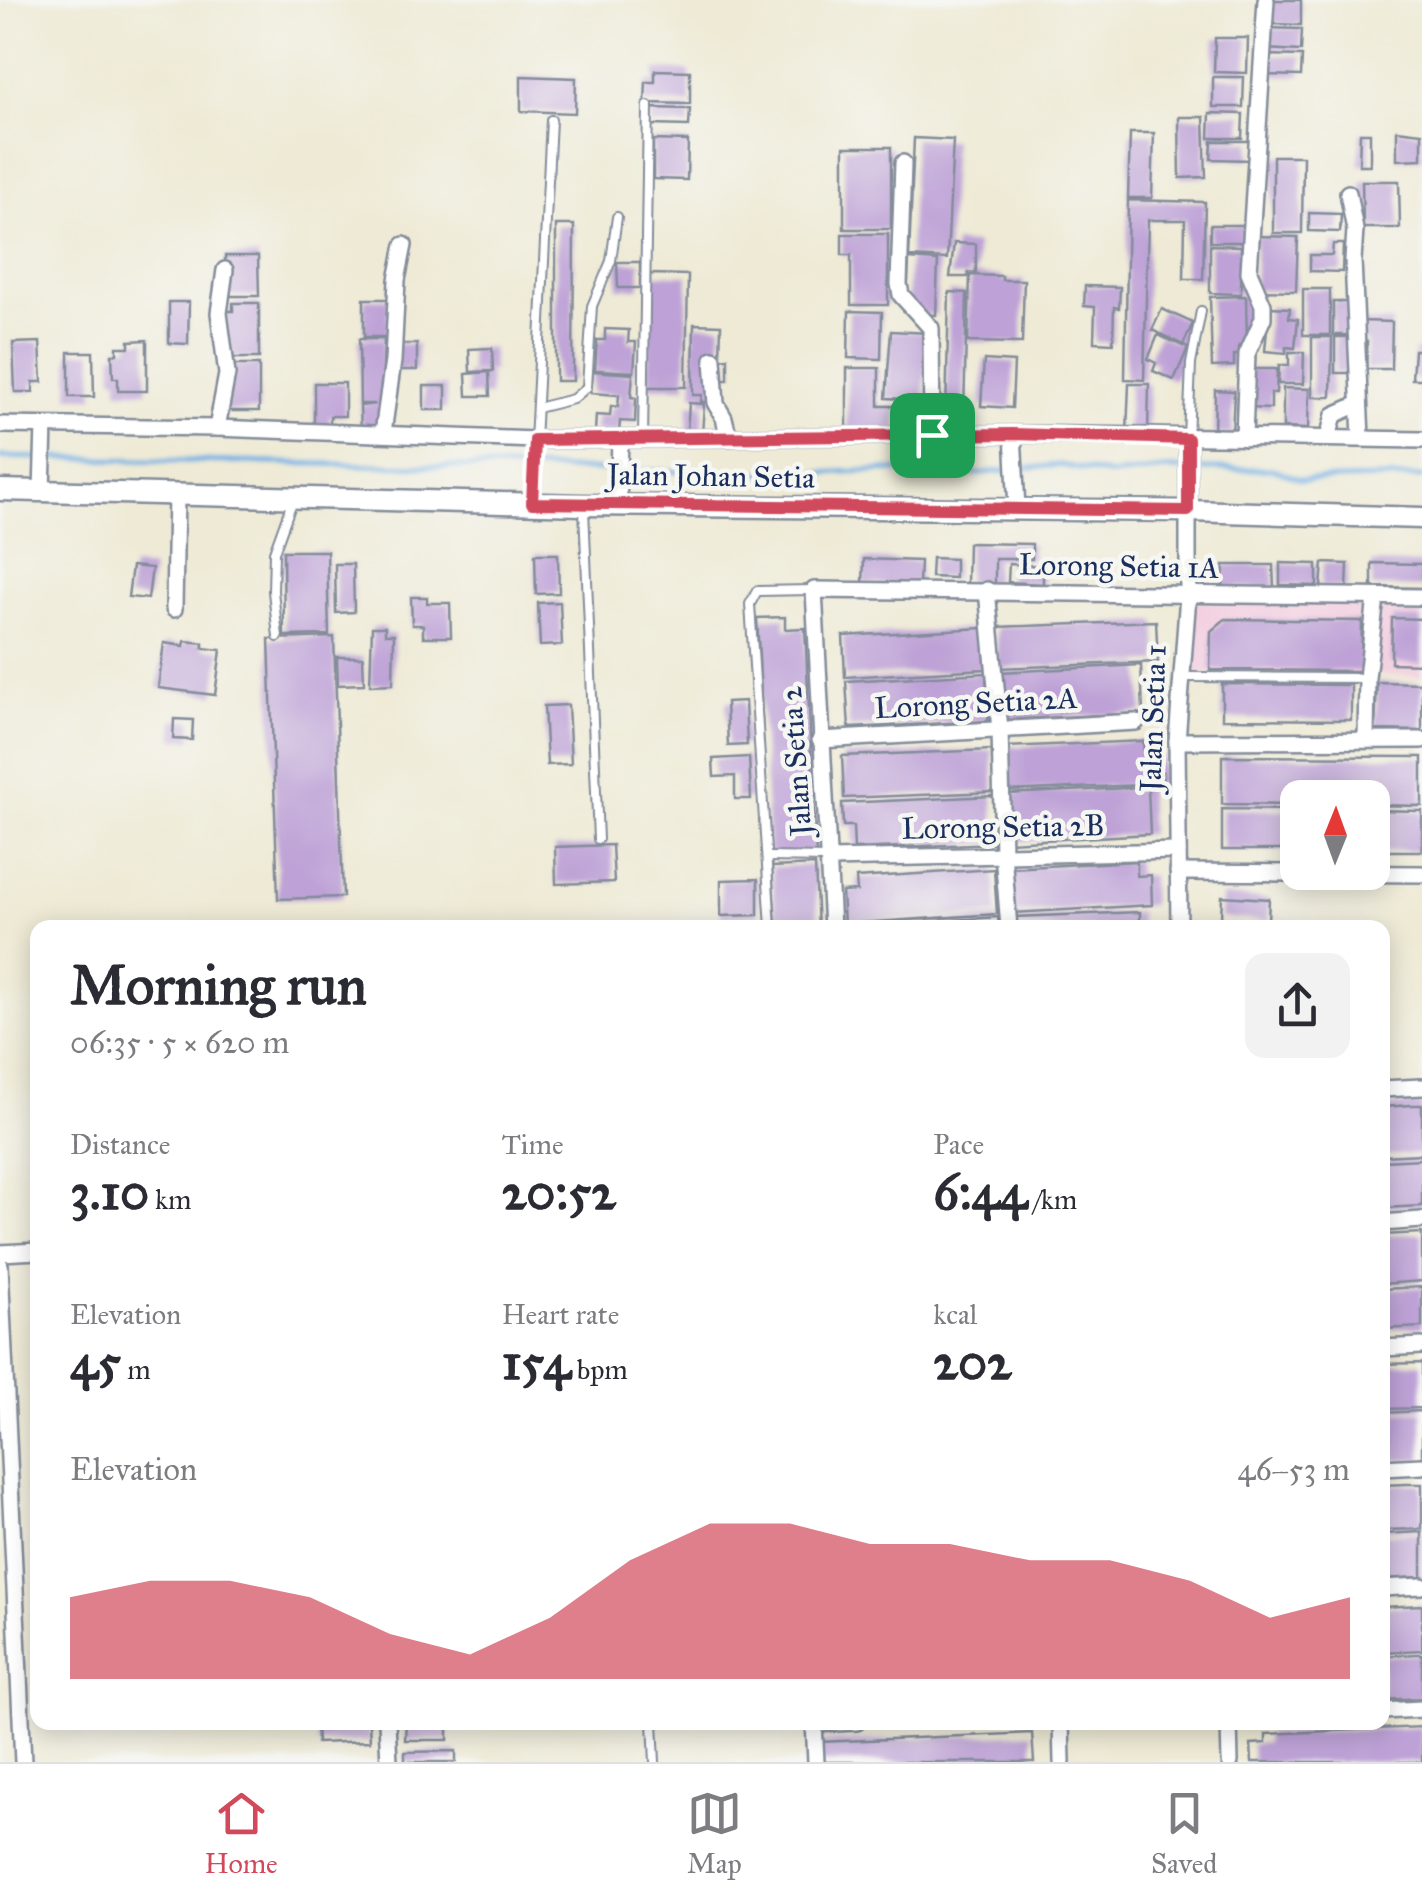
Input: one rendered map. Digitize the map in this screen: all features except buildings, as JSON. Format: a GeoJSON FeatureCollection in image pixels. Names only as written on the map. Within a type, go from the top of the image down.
{"type":"FeatureCollection","features":[{"type":"Feature","properties":{"kind":"main road","name":"Jalan Johan Setia"},"geometry":{"type":"LineString","coordinates":[[0,490],[42,481],[176,494],[293,498],[1422,518]]}},
{"type":"Feature","properties":{"kind":"street"},"geometry":{"type":"LineString","coordinates":[[1244,438],[1246,354],[1263,318],[1263,306],[1249,272],[1266,0]]}},
{"type":"Feature","properties":{"kind":"street"},"geometry":{"type":"LineString","coordinates":[[903,162],[899,284],[902,296],[931,328],[932,435]]}},
{"type":"Feature","properties":{"kind":"street"},"geometry":{"type":"LineString","coordinates":[[1348,194],[1355,230],[1352,260],[1361,438]]}},
{"type":"Feature","properties":{"kind":"street"},"geometry":{"type":"LineString","coordinates":[[383,433],[393,362],[397,280],[404,245]]}},
{"type":"Feature","properties":{"kind":"street"},"geometry":{"type":"LineString","coordinates":[[218,428],[227,374],[219,313],[225,270]]}},
{"type":"Feature","properties":{"kind":"street"},"geometry":{"type":"LineString","coordinates":[[713,359],[716,404],[729,438]]}},
{"type":"Feature","properties":{"kind":"street"},"geometry":{"type":"LineString","coordinates":[[1328,438],[1334,415],[1359,404]]}},
{"type":"Feature","properties":{"kind":"street"},"geometry":{"type":"LineString","coordinates":[[0,425],[44,430],[218,428],[383,433],[535,448],[620,446],[643,438],[932,435],[1189,443],[1244,438],[1422,440]]}},
{"type":"Feature","properties":{"kind":"street"},"geometry":{"type":"LineString","coordinates":[[42,481],[44,430]]}},
{"type":"Feature","properties":{"kind":"street"},"geometry":{"type":"LineString","coordinates":[[1014,439],[1017,509]]}},
{"type":"Feature","properties":{"kind":"street","name":"Jalan Setia 1"},"geometry":{"type":"LineString","coordinates":[[1180,920],[1178,741],[1188,596],[1189,443]]}},
{"type":"Feature","properties":{"kind":"street"},"geometry":{"type":"LineString","coordinates":[[618,505],[620,446]]}},
{"type":"Feature","properties":{"kind":"street"},"geometry":{"type":"LineString","coordinates":[[174,610],[176,494]]}},
{"type":"Feature","properties":{"kind":"street","name":"Lorong Setia 1A"},"geometry":{"type":"LineString","coordinates":[[814,590],[1422,597]]}},
{"type":"Feature","properties":{"kind":"street","name":"Jalan Setia 2"},"geometry":{"type":"LineString","coordinates":[[814,590],[832,920]]}},
{"type":"Feature","properties":{"kind":"street"},"geometry":{"type":"LineString","coordinates":[[987,590],[1000,730],[1003,854],[1009,920]]}},
{"type":"Feature","properties":{"kind":"street"},"geometry":{"type":"LineString","coordinates":[[1366,739],[1367,678],[1376,597]]}},
{"type":"Feature","properties":{"kind":"street","name":"Lorong Setia 2A"},"geometry":{"type":"LineString","coordinates":[[820,740],[1136,722]]}},
{"type":"Feature","properties":{"kind":"street"},"geometry":{"type":"LineString","coordinates":[[1178,741],[1422,740]]}},
{"type":"Feature","properties":{"kind":"street","name":"Lorong Setia 2B"},"geometry":{"type":"LineString","coordinates":[[830,858],[1178,851]]}},
{"type":"Feature","properties":{"kind":"street"},"geometry":{"type":"LineString","coordinates":[[1178,872],[1422,874]]}},
{"type":"Feature","properties":{"kind":"street"},"geometry":{"type":"LineString","coordinates":[[1390,1089],[1422,1087]]}},
{"type":"Feature","properties":{"kind":"street"},"geometry":{"type":"LineString","coordinates":[[1390,1222],[1422,1220]]}},
{"type":"Feature","properties":{"kind":"street"},"geometry":{"type":"LineString","coordinates":[[0,1253],[30,1251]]}},
{"type":"Feature","properties":{"kind":"street"},"geometry":{"type":"LineString","coordinates":[[0,1265],[23,1762]]}},
{"type":"Feature","properties":{"kind":"street"},"geometry":{"type":"LineString","coordinates":[[1390,1348],[1422,1346]]}},
{"type":"Feature","properties":{"kind":"street"},"geometry":{"type":"LineString","coordinates":[[1390,1468],[1422,1466]]}},
{"type":"Feature","properties":{"kind":"street"},"geometry":{"type":"LineString","coordinates":[[1390,1588],[1422,1586]]}},
{"type":"Feature","properties":{"kind":"street"},"geometry":{"type":"LineString","coordinates":[[1390,1711],[1422,1709]]}},
{"type":"Feature","properties":{"kind":"street"},"geometry":{"type":"LineString","coordinates":[[387,1730],[389,1762]]}},
{"type":"Feature","properties":{"kind":"street"},"geometry":{"type":"LineString","coordinates":[[814,1730],[816,1762]]}},
{"type":"Feature","properties":{"kind":"street"},"geometry":{"type":"LineString","coordinates":[[1060,1730],[1062,1762]]}},
{"type":"Feature","properties":{"kind":"street"},"geometry":{"type":"LineString","coordinates":[[1228,1730],[1230,1762]]}},
{"type":"Feature","properties":{"kind":"lane"},"geometry":{"type":"LineString","coordinates":[[643,438],[648,106]]}},
{"type":"Feature","properties":{"kind":"lane"},"geometry":{"type":"LineString","coordinates":[[532,503],[552,120]]}},
{"type":"Feature","properties":{"kind":"lane"},"geometry":{"type":"LineString","coordinates":[[537,408],[573,399],[587,387],[592,306],[611,260],[617,216]]}},
{"type":"Feature","properties":{"kind":"lane"},"geometry":{"type":"LineString","coordinates":[[1189,443],[1191,364],[1201,311]]}},
{"type":"Feature","properties":{"kind":"lane"},"geometry":{"type":"LineString","coordinates":[[278,637],[274,552],[293,498]]}},
{"type":"Feature","properties":{"kind":"lane"},"geometry":{"type":"LineString","coordinates":[[584,505],[598,839]]}},
{"type":"Feature","properties":{"kind":"lane"},"geometry":{"type":"LineString","coordinates":[[770,920],[750,604],[757,591],[814,590]]}},
{"type":"Feature","properties":{"kind":"lane"},"geometry":{"type":"LineString","coordinates":[[1181,677],[1367,678]]}},
{"type":"Feature","properties":{"kind":"lane"},"geometry":{"type":"LineString","coordinates":[[767,858],[830,858]]}},
{"type":"Feature","properties":{"kind":"lane"},"geometry":{"type":"LineString","coordinates":[[653,1730],[655,1762]]}},
{"type":"Feature","properties":{"kind":"shaded area"},"geometry":{"type":"Polygon","coordinates":[[[1193,602],[1422,602],[1422,676],[1186,673],[1193,602]]]}},
{"type":"Feature","properties":{"kind":"waterway"},"geometry":{"type":"LineString","coordinates":[[0,457],[790,474],[891,470],[954,476],[1060,465],[1112,475],[1165,469],[1273,469],[1302,480],[1422,477]]}},
{"type":"Feature","properties":{"kind":"route"},"geometry":{"type":"LineString","coordinates":[[932,435],[1188,439],[1188,511],[532,503],[535,440],[932,435]]}}]}
